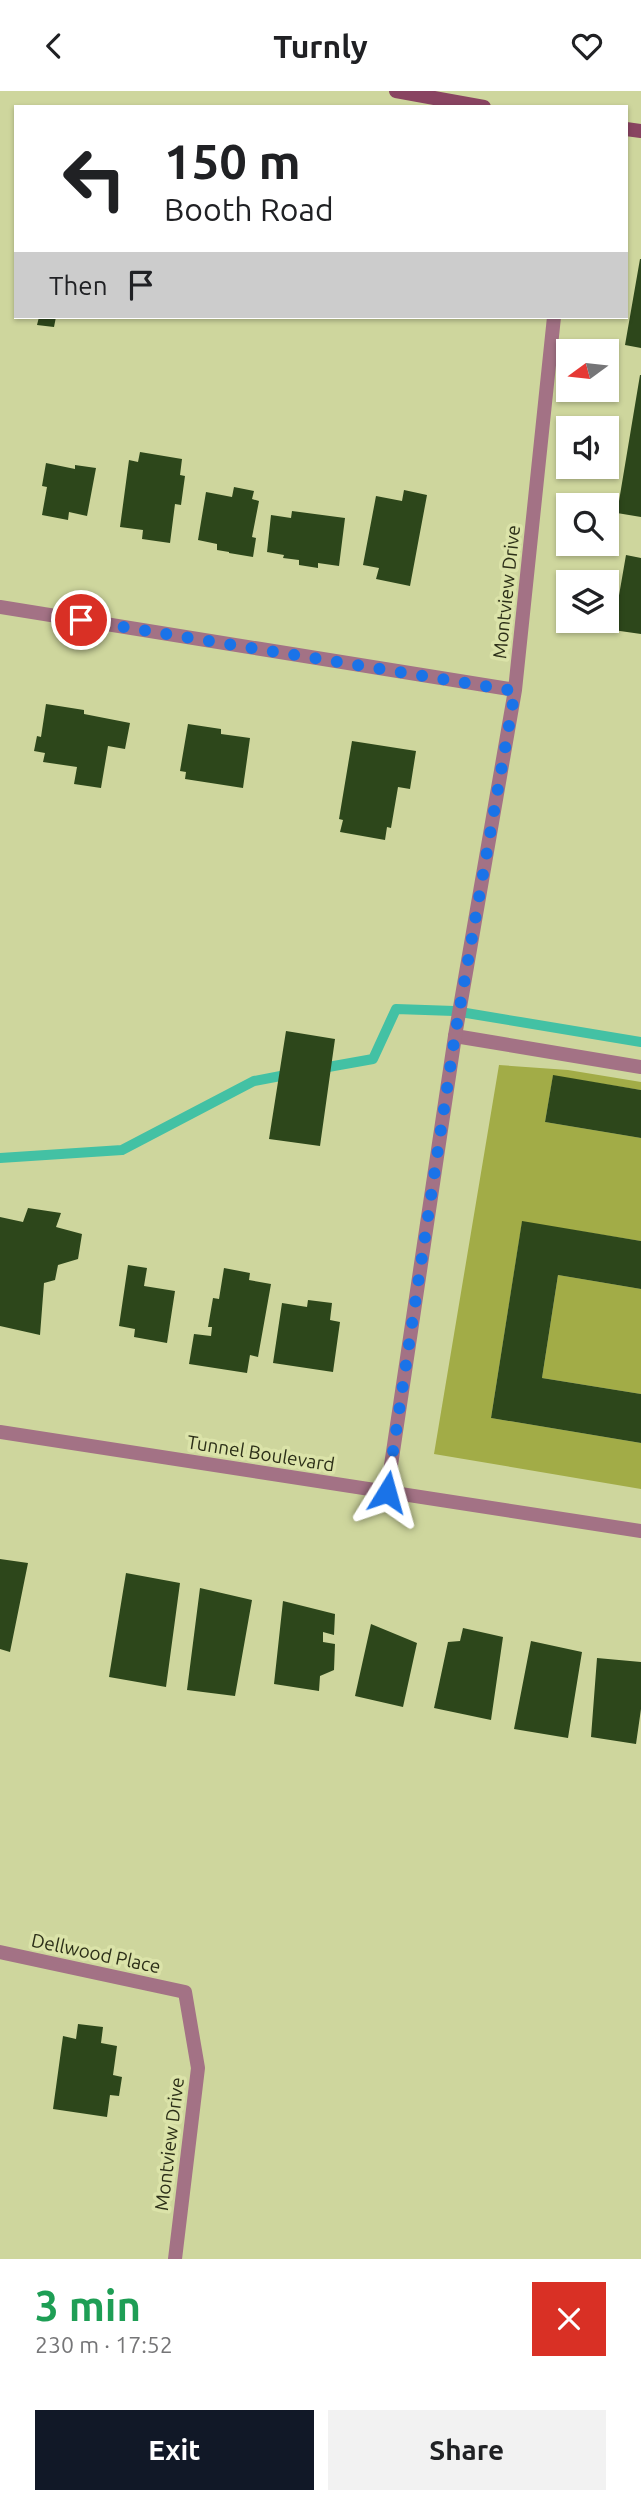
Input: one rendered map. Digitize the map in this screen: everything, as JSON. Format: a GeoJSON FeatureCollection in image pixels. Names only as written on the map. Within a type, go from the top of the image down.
{"type":"FeatureCollection","features":[{"type":"Feature","properties":{"kind":"main road"},"geometry":{"type":"LineString","coordinates":[[396,91],[473,105]]}},
{"type":"Feature","properties":{"kind":"street","name":"Montview Drive"},"geometry":{"type":"LineString","coordinates":[[387,1492],[455,1035],[515,691],[554,319]]}},
{"type":"Feature","properties":{"kind":"street"},"geometry":{"type":"LineString","coordinates":[[0,607],[515,691]]}},
{"type":"Feature","properties":{"kind":"street"},"geometry":{"type":"LineString","coordinates":[[455,1035],[641,1067]]}},
{"type":"Feature","properties":{"kind":"street","name":"Tunnel Boulevard"},"geometry":{"type":"LineString","coordinates":[[0,1432],[641,1531]]}},
{"type":"Feature","properties":{"kind":"street","name":"Dellwood Place"},"geometry":{"type":"LineString","coordinates":[[0,1952],[184,1991]]}},
{"type":"Feature","properties":{"kind":"street","name":"Montview Drive"},"geometry":{"type":"LineString","coordinates":[[177,2258],[198,2068],[184,1991]]}},
{"type":"Feature","properties":{"kind":"green space"},"geometry":{"type":"Polygon","coordinates":[[[499,1065],[568,1070],[641,1082],[641,1090],[553,1076],[545,1122],[641,1138],[641,1241],[522,1222],[491,1418],[641,1443],[641,1489],[434,1454],[499,1065]]]}},
{"type":"Feature","properties":{"kind":"green space"},"geometry":{"type":"Polygon","coordinates":[[[558,1275],[641,1289],[641,1394],[542,1378],[558,1275]]]}},
{"type":"Feature","properties":{"kind":"building"},"geometry":{"type":"Polygon","coordinates":[[[641,259],[641,348],[625,345],[641,259]]]}},
{"type":"Feature","properties":{"kind":"building"},"geometry":{"type":"Polygon","coordinates":[[[38,319],[56,319],[54,327],[37,325],[38,319]]]}},
{"type":"Feature","properties":{"kind":"building"},"geometry":{"type":"Polygon","coordinates":[[[641,375],[641,517],[619,513],[641,375]]]}},
{"type":"Feature","properties":{"kind":"building"},"geometry":{"type":"Polygon","coordinates":[[[140,452],[182,459],[180,475],[185,476],[181,505],[175,504],[170,543],[142,539],[143,530],[120,527],[129,460],[138,462],[140,452]]]}},
{"type":"Feature","properties":{"kind":"building"},"geometry":{"type":"Polygon","coordinates":[[[46,463],[75,469],[75,465],[96,468],[87,516],[69,512],[68,520],[42,515],[47,487],[42,486],[46,463]]]}},
{"type":"Feature","properties":{"kind":"building"},"geometry":{"type":"Polygon","coordinates":[[[234,487],[254,491],[252,499],[259,501],[252,537],[256,538],[253,557],[217,550],[217,544],[198,540],[206,492],[232,497],[234,487]]]}},
{"type":"Feature","properties":{"kind":"building"},"geometry":{"type":"Polygon","coordinates":[[[404,490],[427,495],[410,586],[376,579],[379,568],[363,565],[376,496],[402,501],[404,490]]]}},
{"type":"Feature","properties":{"kind":"building"},"geometry":{"type":"Polygon","coordinates":[[[292,511],[345,518],[339,566],[318,563],[318,568],[299,565],[299,560],[267,552],[271,515],[291,518],[292,511]]]}},
{"type":"Feature","properties":{"kind":"building"},"geometry":{"type":"Polygon","coordinates":[[[626,555],[641,558],[641,634],[619,631],[619,595],[626,555]]]}},
{"type":"Feature","properties":{"kind":"building"},"geometry":{"type":"Polygon","coordinates":[[[46,704],[84,710],[84,714],[130,723],[125,749],[108,746],[101,788],[74,784],[77,767],[43,762],[45,753],[34,751],[37,736],[41,737],[46,704]]]}},
{"type":"Feature","properties":{"kind":"building"},"geometry":{"type":"Polygon","coordinates":[[[188,724],[221,729],[221,734],[250,738],[243,788],[185,779],[186,772],[180,771],[188,724]]]}},
{"type":"Feature","properties":{"kind":"building"},"geometry":{"type":"Polygon","coordinates":[[[352,741],[416,751],[410,789],[398,787],[391,828],[387,827],[385,840],[340,832],[343,820],[339,819],[352,741]]]}},
{"type":"Feature","properties":{"kind":"building"},"geometry":{"type":"Polygon","coordinates":[[[286,1031],[335,1039],[320,1146],[269,1139],[286,1031]]]}},
{"type":"Feature","properties":{"kind":"building"},"geometry":{"type":"Polygon","coordinates":[[[553,1075],[641,1090],[641,1138],[545,1122],[553,1075]]]}},
{"type":"Feature","properties":{"kind":"building"},"geometry":{"type":"Polygon","coordinates":[[[28,1208],[61,1213],[56,1227],[82,1234],[78,1259],[58,1265],[55,1280],[44,1283],[40,1335],[0,1326],[0,1217],[23,1222],[28,1208]]]}},
{"type":"Feature","properties":{"kind":"building"},"geometry":{"type":"Polygon","coordinates":[[[522,1221],[641,1241],[641,1289],[558,1275],[542,1378],[641,1394],[641,1443],[491,1418],[522,1221]]]}},
{"type":"Feature","properties":{"kind":"building"},"geometry":{"type":"Polygon","coordinates":[[[128,1265],[147,1268],[144,1286],[175,1291],[167,1343],[134,1337],[135,1329],[119,1326],[128,1265]]]}},
{"type":"Feature","properties":{"kind":"building"},"geometry":{"type":"Polygon","coordinates":[[[224,1268],[250,1273],[249,1280],[271,1284],[258,1357],[250,1355],[247,1373],[189,1364],[194,1334],[211,1336],[212,1327],[208,1327],[213,1298],[219,1299],[224,1268]]]}},
{"type":"Feature","properties":{"kind":"building"},"geometry":{"type":"Polygon","coordinates":[[[308,1300],[332,1303],[330,1320],[340,1322],[333,1372],[273,1363],[282,1303],[307,1307],[308,1300]]]}},
{"type":"Feature","properties":{"kind":"building"},"geometry":{"type":"Polygon","coordinates":[[[0,1559],[28,1563],[10,1652],[0,1649],[0,1559]]]}},
{"type":"Feature","properties":{"kind":"building"},"geometry":{"type":"Polygon","coordinates":[[[126,1573],[180,1583],[166,1687],[109,1677],[126,1573]]]}},
{"type":"Feature","properties":{"kind":"building"},"geometry":{"type":"Polygon","coordinates":[[[200,1588],[252,1600],[235,1696],[187,1690],[200,1588]]]}},
{"type":"Feature","properties":{"kind":"building"},"geometry":{"type":"Polygon","coordinates":[[[283,1601],[335,1614],[334,1635],[323,1632],[323,1642],[335,1644],[334,1670],[320,1676],[319,1691],[274,1684],[283,1601]]]}},
{"type":"Feature","properties":{"kind":"building"},"geometry":{"type":"Polygon","coordinates":[[[371,1624],[417,1643],[403,1707],[355,1696],[371,1624]]]}},
{"type":"Feature","properties":{"kind":"building"},"geometry":{"type":"Polygon","coordinates":[[[463,1628],[503,1637],[491,1720],[434,1708],[448,1642],[460,1641],[463,1628]]]}},
{"type":"Feature","properties":{"kind":"building"},"geometry":{"type":"Polygon","coordinates":[[[531,1641],[582,1652],[568,1738],[514,1729],[531,1641]]]}},
{"type":"Feature","properties":{"kind":"building"},"geometry":{"type":"Polygon","coordinates":[[[597,1658],[641,1662],[641,1709],[636,1744],[591,1737],[597,1658]]]}},
{"type":"Feature","properties":{"kind":"building"},"geometry":{"type":"Polygon","coordinates":[[[78,2024],[103,2027],[101,2043],[117,2046],[113,2075],[122,2077],[119,2096],[110,2095],[107,2117],[53,2109],[63,2036],[76,2039],[78,2024]]]}},
{"type":"Feature","properties":{"kind":"waterway"},"geometry":{"type":"LineString","coordinates":[[317,1069],[373,1059],[396,1009],[454,1011],[641,1042]]}},
{"type":"Feature","properties":{"kind":"waterway"},"geometry":{"type":"LineString","coordinates":[[0,1158],[122,1150],[254,1081],[291,1074]]}},
{"type":"Feature","properties":{"kind":"route"},"geometry":{"type":"LineString","coordinates":[[81,620],[515,691],[455,1035],[387,1492]]}}]}
